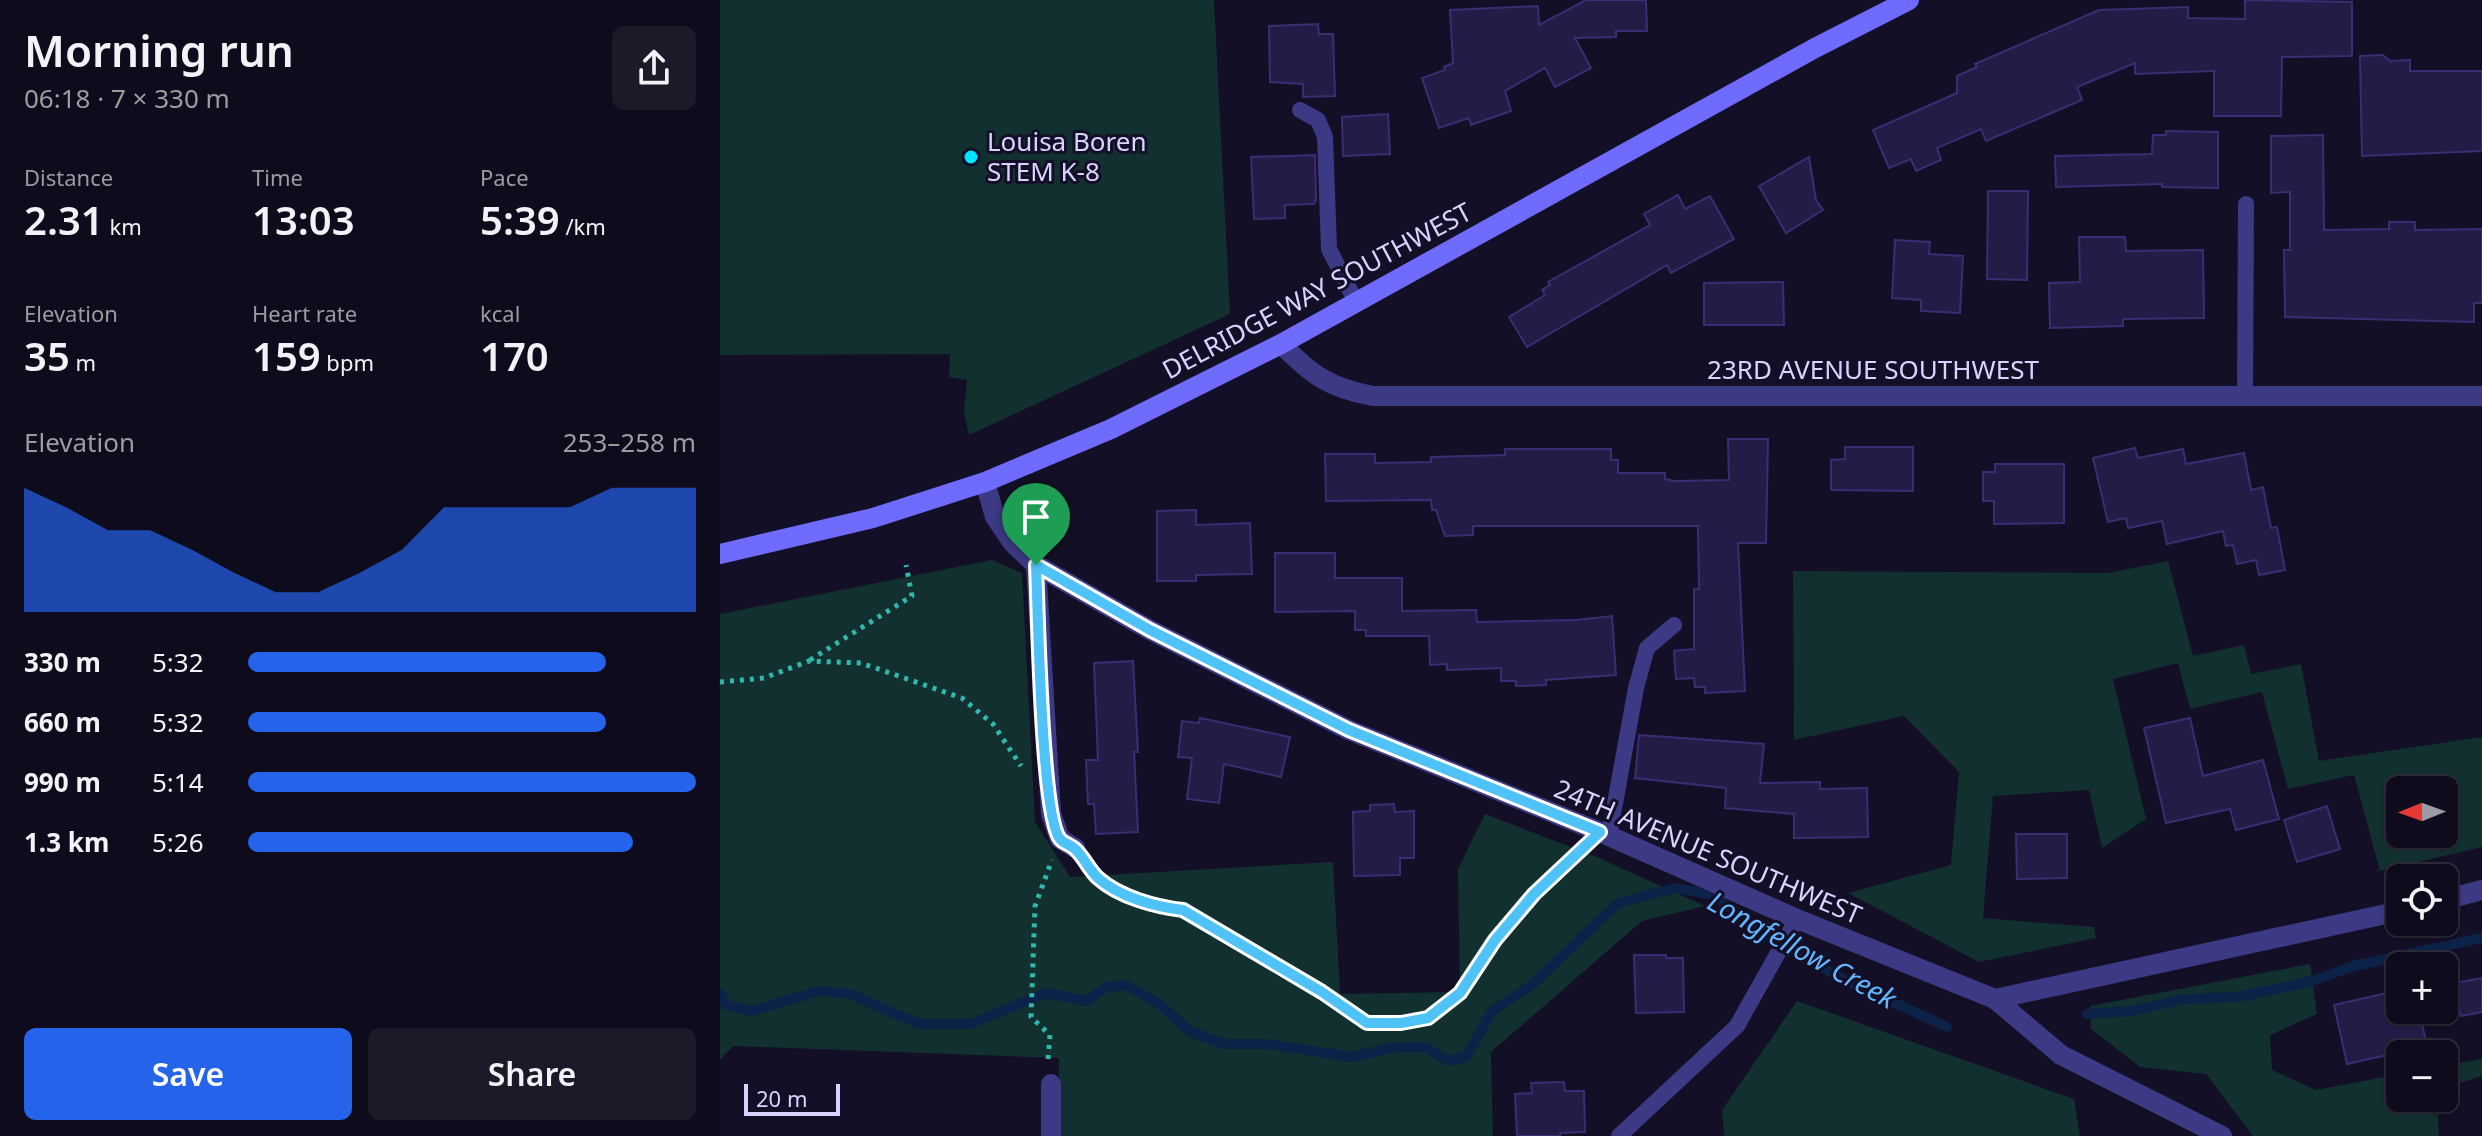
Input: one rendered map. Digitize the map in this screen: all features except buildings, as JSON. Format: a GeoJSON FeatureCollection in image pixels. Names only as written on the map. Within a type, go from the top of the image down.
{"type":"FeatureCollection","features":[{"type":"Feature","properties":{"kind":"main road","name":"DELRIDGE WAY SOUTHWEST"},"geometry":{"type":"LineString","coordinates":[[720,554],[873,518],[985,482],[1111,429],[1281,344],[1801,56],[1909,0]]}},
{"type":"Feature","properties":{"kind":"street","name":"23RD AVENUE SOUTHWEST"},"geometry":{"type":"LineString","coordinates":[[1281,344],[1306,369],[1329,385],[1373,396],[2482,396]]}},
{"type":"Feature","properties":{"kind":"street","name":"24TH AVENUE SOUTHWEST"},"geometry":{"type":"LineString","coordinates":[[985,482],[995,517],[1012,542],[1036,565],[1150,630],[1349,730],[1604,834],[1793,926],[1995,999],[2061,1055],[2222,1136]]}},
{"type":"Feature","properties":{"kind":"street"},"geometry":{"type":"LineString","coordinates":[[1036,565],[1051,814],[1067,843]]}},
{"type":"Feature","properties":{"kind":"street"},"geometry":{"type":"LineString","coordinates":[[2458,896],[2482,890]]}},
{"type":"Feature","properties":{"kind":"street"},"geometry":{"type":"LineString","coordinates":[[1995,999],[2386,914]]}},
{"type":"Feature","properties":{"kind":"street"},"geometry":{"type":"LineString","coordinates":[[1051,1084],[1051,1136]]}},
{"type":"Feature","properties":{"kind":"lane"},"geometry":{"type":"LineString","coordinates":[[1300,110],[1318,120],[1325,137],[1329,249],[1356,302]]}},
{"type":"Feature","properties":{"kind":"lane"},"geometry":{"type":"LineString","coordinates":[[2245,396],[2246,204]]}},
{"type":"Feature","properties":{"kind":"lane"},"geometry":{"type":"LineString","coordinates":[[1604,834],[1647,648],[1674,625]]}},
{"type":"Feature","properties":{"kind":"lane"},"geometry":{"type":"LineString","coordinates":[[1619,1136],[1737,1026],[1793,926]]}},
{"type":"Feature","properties":{"kind":"path"},"geometry":{"type":"LineString","coordinates":[[720,682],[764,678],[809,661],[912,596],[906,565]]}},
{"type":"Feature","properties":{"kind":"path"},"geometry":{"type":"LineString","coordinates":[[809,661],[861,663],[962,698],[993,724],[1024,770]]}},
{"type":"Feature","properties":{"kind":"path"},"geometry":{"type":"LineString","coordinates":[[1051,1084],[1047,1057],[1050,1035],[1031,1017],[1035,906],[1067,843],[1108,885],[1162,907],[1183,910],[1322,992],[1367,1023],[1401,1023],[1428,1018],[1460,993],[1495,940],[1534,894],[1604,834]]}},
{"type":"Feature","properties":{"kind":"green space","name":"Louisa Boren STEM K-8"},"geometry":{"type":"Polygon","coordinates":[[[720,0],[1214,0],[1230,314],[969,435],[964,412],[967,380],[949,377],[950,354],[720,355],[720,0]]]}},
{"type":"Feature","properties":{"kind":"green space"},"geometry":{"type":"Polygon","coordinates":[[[992,560],[1022,573],[1035,822],[1070,877],[1333,862],[1340,994],[1460,992],[1458,869],[1485,814],[1599,858],[1705,906],[1642,921],[1491,1052],[1493,1136],[1059,1136],[1059,1058],[733,1046],[720,1060],[720,614],[992,560]]]}},
{"type":"Feature","properties":{"kind":"green space"},"geometry":{"type":"Polygon","coordinates":[[[2168,561],[2193,656],[2244,645],[2251,674],[2301,664],[2319,761],[2482,737],[2482,847],[2410,864],[2386,864],[2386,870],[2380,871],[2354,775],[2288,789],[2262,692],[2190,709],[2178,663],[2113,679],[2146,819],[2102,848],[2089,790],[1993,796],[1983,918],[2094,927],[2096,938],[1979,962],[1848,893],[1951,865],[1959,772],[1904,716],[1794,740],[1793,571],[2108,573],[2168,561]]]}},
{"type":"Feature","properties":{"kind":"green space"},"geometry":{"type":"Polygon","coordinates":[[[2310,964],[2317,1014],[2270,1035],[2272,1070],[2316,1090],[2386,1077],[2386,1112],[2438,1112],[2439,1136],[2253,1136],[2206,1074],[2140,1067],[2091,1029],[2090,1006],[2310,964]]]}},
{"type":"Feature","properties":{"kind":"green space"},"geometry":{"type":"Polygon","coordinates":[[[1797,1001],[2074,1099],[2080,1136],[1724,1136],[1722,1110],[1797,1001]]]}},
{"type":"Feature","properties":{"kind":"green space"},"geometry":{"type":"Polygon","coordinates":[[[2482,1059],[2482,1076],[2458,1084],[2458,1063],[2482,1059]]]}},
{"type":"Feature","properties":{"kind":"waterway","name":"Longfellow Creek"},"geometry":{"type":"LineString","coordinates":[[720,993],[726,1005],[751,1011],[820,991],[850,994],[919,1024],[970,1024],[1047,993],[1086,1001],[1107,987],[1126,985],[1161,1005],[1189,1031],[1225,1044],[1267,1044],[1351,1057],[1396,1047],[1425,1047],[1448,1061],[1466,1057],[1492,1011],[1532,985],[1618,903],[1675,888],[1714,895],[1754,928],[1847,981],[1947,1027]]}},
{"type":"Feature","properties":{"kind":"waterway","name":"Longfellow Creek"},"geometry":{"type":"LineString","coordinates":[[2087,1014],[2132,1011],[2184,999],[2238,997],[2309,982],[2354,966],[2482,938]]}},
{"type":"Feature","properties":{"kind":"place","name":"Louisa Boren STEM K-8"},"geometry":{"type":"Point","coordinates":[971,157]}},
{"type":"Feature","properties":{"kind":"route"},"geometry":{"type":"LineString","coordinates":[[1036,565],[1150,630],[1349,730],[1600,832],[1534,894],[1495,940],[1460,993],[1443,1008],[1428,1018],[1401,1023],[1367,1023],[1322,992],[1183,910],[1162,907],[1108,885],[1097,877],[1075,848],[1060,839],[1051,814],[1047,769],[1036,565]]}}]}
